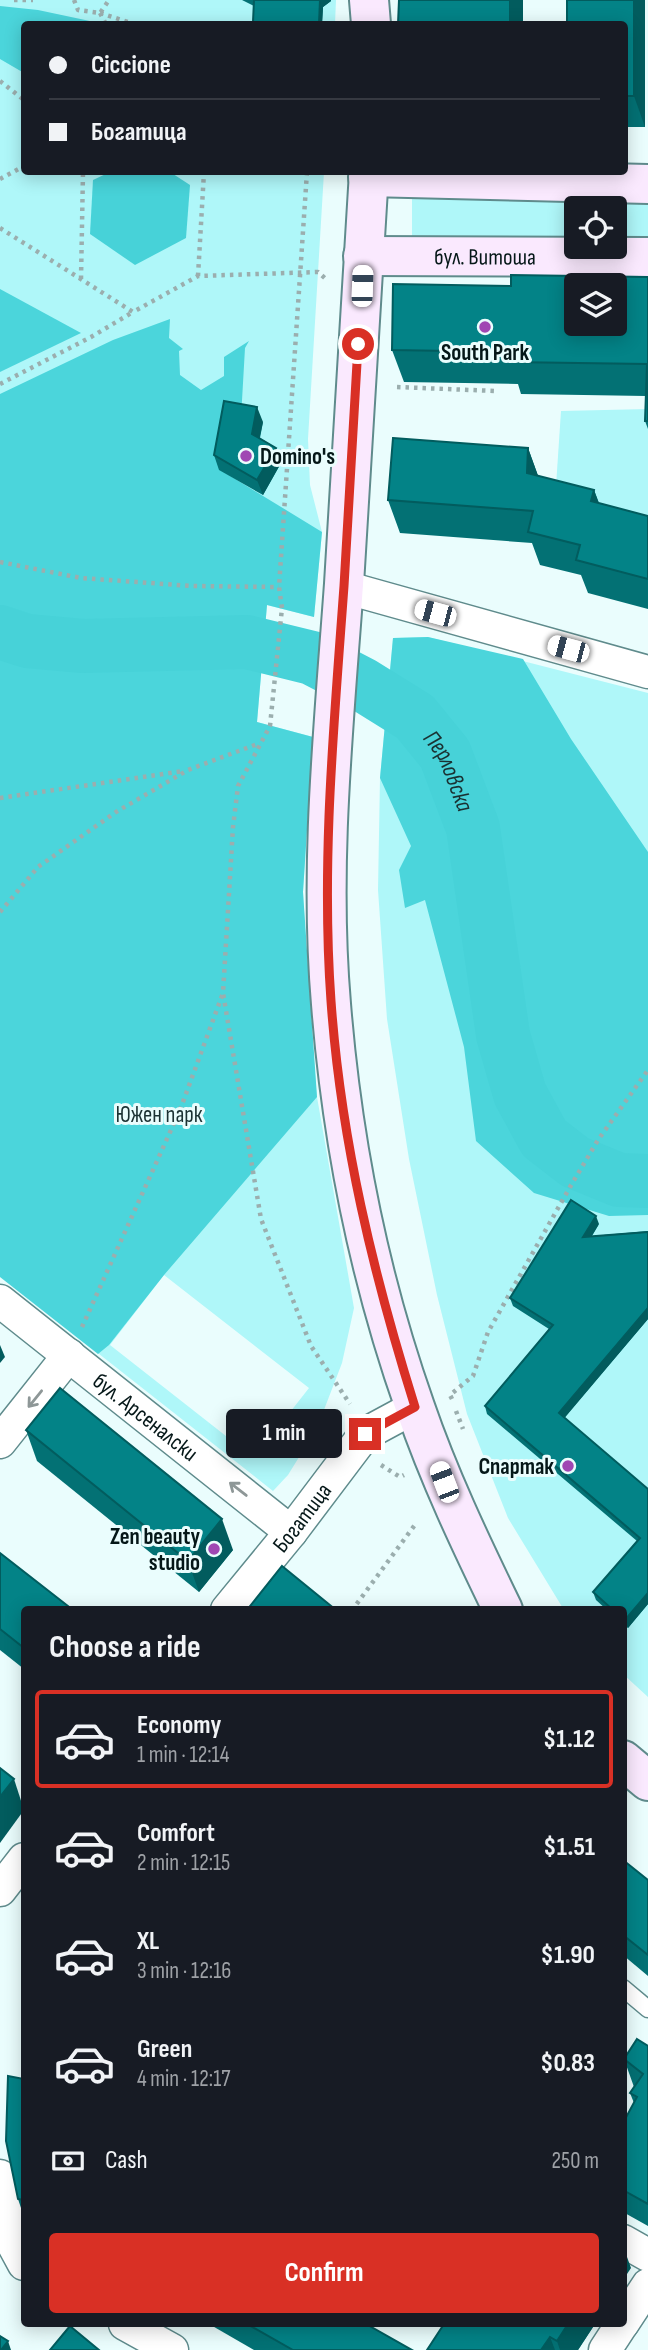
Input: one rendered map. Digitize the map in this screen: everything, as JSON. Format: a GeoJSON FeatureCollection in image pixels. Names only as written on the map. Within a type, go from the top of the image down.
{"type":"FeatureCollection","features":[{"type":"Feature","properties":{"kind":"street"},"geometry":{"type":"LineString","coordinates":[[369,0],[371,21]]}},
{"type":"Feature","properties":{"kind":"street"},"geometry":{"type":"LineString","coordinates":[[368,175],[332,742],[326,891],[331,1002],[350,1160],[367,1241],[415,1407],[455,1510],[501,1606]]}},
{"type":"Feature","properties":{"kind":"street"},"geometry":{"type":"LineString","coordinates":[[396,175],[648,184]]}},
{"type":"Feature","properties":{"kind":"street","name":"бул. Витоша"},"geometry":{"type":"LineString","coordinates":[[363,256],[648,257]]}},
{"type":"Feature","properties":{"kind":"street"},"geometry":{"type":"LineString","coordinates":[[342,606],[648,672]]}},
{"type":"Feature","properties":{"kind":"street","name":"бул. Арсеналски"},"geometry":{"type":"LineString","coordinates":[[0,1301],[291,1532]]}},
{"type":"Feature","properties":{"kind":"street"},"geometry":{"type":"LineString","coordinates":[[0,1442],[69,1355]]}},
{"type":"Feature","properties":{"kind":"street","name":"Богатица"},"geometry":{"type":"LineString","coordinates":[[229,1606],[291,1532],[365,1434],[415,1407]]}},
{"type":"Feature","properties":{"kind":"street"},"geometry":{"type":"LineString","coordinates":[[627,1763],[648,1781]]}},
{"type":"Feature","properties":{"kind":"street"},"geometry":{"type":"LineString","coordinates":[[7,1890],[21,1864]]}},
{"type":"Feature","properties":{"kind":"street"},"geometry":{"type":"LineString","coordinates":[[0,2176],[12,2242],[21,2258]]}},
{"type":"Feature","properties":{"kind":"street"},"geometry":{"type":"LineString","coordinates":[[627,2243],[648,2255]]}},
{"type":"Feature","properties":{"kind":"street"},"geometry":{"type":"LineString","coordinates":[[627,2317],[648,2285]]}},
{"type":"Feature","properties":{"kind":"street"},"geometry":{"type":"LineString","coordinates":[[130,2327],[172,2350]]}},
{"type":"Feature","properties":{"kind":"street"},"geometry":{"type":"LineString","coordinates":[[605,2350],[620,2327]]}},
{"type":"Feature","properties":{"kind":"lane"},"geometry":{"type":"LineString","coordinates":[[627,1992],[648,2010]]}},
{"type":"Feature","properties":{"kind":"path"},"geometry":{"type":"LineString","coordinates":[[13,0],[33,0]]}},
{"type":"Feature","properties":{"kind":"path"},"geometry":{"type":"LineString","coordinates":[[74,0],[78,10],[100,13],[125,21]]}},
{"type":"Feature","properties":{"kind":"path"},"geometry":{"type":"LineString","coordinates":[[100,13],[109,0]]}},
{"type":"Feature","properties":{"kind":"path"},"geometry":{"type":"LineString","coordinates":[[100,13],[104,21]]}},
{"type":"Feature","properties":{"kind":"path"},"geometry":{"type":"LineString","coordinates":[[0,81],[21,98]]}},
{"type":"Feature","properties":{"kind":"path"},"geometry":{"type":"LineString","coordinates":[[0,178],[21,168]]}},
{"type":"Feature","properties":{"kind":"path"},"geometry":{"type":"LineString","coordinates":[[81,279],[83,175]]}},
{"type":"Feature","properties":{"kind":"path"},"geometry":{"type":"LineString","coordinates":[[198,276],[204,175]]}},
{"type":"Feature","properties":{"kind":"path"},"geometry":{"type":"LineString","coordinates":[[307,175],[279,587],[282,608],[270,726],[238,786],[223,993],[261,1219],[311,1346],[351,1404]]}},
{"type":"Feature","properties":{"kind":"path"},"geometry":{"type":"LineString","coordinates":[[0,228],[133,312]]}},
{"type":"Feature","properties":{"kind":"path"},"geometry":{"type":"LineString","coordinates":[[0,384],[91,337],[198,276],[325,271]]}},
{"type":"Feature","properties":{"kind":"path"},"geometry":{"type":"LineString","coordinates":[[318,272],[333,285]]}},
{"type":"Feature","properties":{"kind":"path"},"geometry":{"type":"LineString","coordinates":[[397,387],[495,391]]}},
{"type":"Feature","properties":{"kind":"path"},"geometry":{"type":"LineString","coordinates":[[0,562],[81,578],[192,586],[279,587]]}},
{"type":"Feature","properties":{"kind":"path"},"geometry":{"type":"LineString","coordinates":[[0,912],[38,867],[116,812],[188,770],[261,742]]}},
{"type":"Feature","properties":{"kind":"path"},"geometry":{"type":"LineString","coordinates":[[0,799],[188,770]]}},
{"type":"Feature","properties":{"kind":"path"},"geometry":{"type":"LineString","coordinates":[[69,1355],[180,1110],[223,993]]}},
{"type":"Feature","properties":{"kind":"path"},"geometry":{"type":"LineString","coordinates":[[466,1438],[450,1395],[473,1376],[488,1332],[570,1187],[598,1140],[648,1070]]}},
{"type":"Feature","properties":{"kind":"path"},"geometry":{"type":"LineString","coordinates":[[381,1465],[400,1477]]}},
{"type":"Feature","properties":{"kind":"path"},"geometry":{"type":"LineString","coordinates":[[358,1606],[417,1522]]}},
{"type":"Feature","properties":{"kind":"green space","name":"Южен парк"},"geometry":{"type":"Polygon","coordinates":[[[0,0],[336,0],[335,21],[21,21],[21,175],[324,175],[308,439],[310,485],[322,532],[314,617],[267,605],[257,722],[313,737],[303,892],[309,1001],[317,1097],[354,1308],[342,1363],[317,1428],[288,1475],[273,1491],[0,1276],[0,0]],[[164,1275],[110,1345],[254,1458],[309,1388],[164,1275]]]}},
{"type":"Feature","properties":{"kind":"green space"},"geometry":{"type":"Polygon","coordinates":[[[0,6],[38,10],[90,21],[21,21],[21,71],[0,59],[0,6]]]}},
{"type":"Feature","properties":{"kind":"green space"},"geometry":{"type":"Polygon","coordinates":[[[412,187],[648,193],[648,244],[627,244],[627,196],[564,196],[564,243],[412,240],[412,187]]]}},
{"type":"Feature","properties":{"kind":"green space"},"geometry":{"type":"Polygon","coordinates":[[[0,289],[81,333],[0,372],[0,289]]]}},
{"type":"Feature","properties":{"kind":"green space","name":"Южен парк"},"geometry":{"type":"Polygon","coordinates":[[[170,319],[169,338],[183,349],[179,351],[180,375],[201,390],[224,376],[224,357],[249,341],[245,348],[241,418],[219,469],[322,532],[314,617],[267,605],[257,722],[313,737],[303,892],[317,1097],[164,1275],[109,1345],[98,1354],[0,1277],[0,394],[113,340],[170,319]]]}},
{"type":"Feature","properties":{"kind":"green space"},"geometry":{"type":"Polygon","coordinates":[[[648,409],[648,525],[555,501],[561,411],[648,409]]]}},
{"type":"Feature","properties":{"kind":"green space"},"geometry":{"type":"Polygon","coordinates":[[[428,637],[648,693],[648,1697],[627,1678],[627,1606],[562,1606],[508,1518],[467,1414],[437,1295],[409,1159],[387,1019],[378,890],[380,778],[393,638],[428,637]]]}},
{"type":"Feature","properties":{"kind":"green space"},"geometry":{"type":"Polygon","coordinates":[[[428,637],[523,659],[571,739],[648,852],[648,1215],[609,1216],[534,1193],[476,1141],[464,1047],[425,900],[405,908],[399,870],[411,846],[380,778],[393,638],[428,637]]]}},
{"type":"Feature","properties":{"kind":"shaded area"},"geometry":{"type":"Polygon","coordinates":[[[104,175],[175,175],[190,185],[186,238],[135,265],[90,234],[93,180],[104,175]]]}},
{"type":"Feature","properties":{"kind":"building"},"geometry":{"type":"Polygon","coordinates":[[[254,0],[320,0],[319,21],[253,21],[254,0]]]}},
{"type":"Feature","properties":{"kind":"building"},"geometry":{"type":"Polygon","coordinates":[[[399,0],[510,0],[510,21],[398,21],[399,0]]]}},
{"type":"Feature","properties":{"kind":"building"},"geometry":{"type":"Polygon","coordinates":[[[567,0],[634,0],[634,96],[628,96],[628,21],[567,21],[567,0]]]}},
{"type":"Feature","properties":{"kind":"building"},"geometry":{"type":"Polygon","coordinates":[[[511,275],[564,276],[564,336],[627,336],[627,277],[648,277],[648,421],[645,421],[647,364],[509,362],[510,352],[392,350],[393,284],[511,286],[511,275]]]}},
{"type":"Feature","properties":{"kind":"building","name":"Domino's"},"geometry":{"type":"Polygon","coordinates":[[[224,401],[257,407],[252,434],[276,448],[257,480],[214,455],[224,401]]]}},
{"type":"Feature","properties":{"kind":"building"},"geometry":{"type":"Polygon","coordinates":[[[393,438],[528,448],[527,473],[594,490],[591,501],[648,516],[648,579],[576,560],[580,545],[528,532],[533,511],[388,500],[393,438]]]}},
{"type":"Feature","properties":{"kind":"building"},"geometry":{"type":"Polygon","coordinates":[[[571,1200],[596,1216],[583,1237],[648,1232],[648,1308],[559,1413],[648,1489],[648,1593],[627,1618],[627,1606],[609,1606],[593,1592],[640,1538],[485,1406],[553,1325],[510,1298],[571,1200]]]}},
{"type":"Feature","properties":{"kind":"building"},"geometry":{"type":"Polygon","coordinates":[[[60,1388],[222,1519],[188,1561],[26,1430],[60,1388]]]}},
{"type":"Feature","properties":{"kind":"building"},"geometry":{"type":"Polygon","coordinates":[[[0,1553],[68,1606],[21,1606],[21,1646],[0,1629],[0,1553]]]}},
{"type":"Feature","properties":{"kind":"building"},"geometry":{"type":"Polygon","coordinates":[[[282,1566],[331,1606],[250,1606],[282,1566]]]}},
{"type":"Feature","properties":{"kind":"building"},"geometry":{"type":"Polygon","coordinates":[[[0,1768],[14,1779],[0,1797],[0,1768]]]}},
{"type":"Feature","properties":{"kind":"building"},"geometry":{"type":"Polygon","coordinates":[[[627,1863],[648,1880],[648,1955],[627,1938],[627,1863]]]}},
{"type":"Feature","properties":{"kind":"building"},"geometry":{"type":"Polygon","coordinates":[[[637,2039],[648,2046],[648,2204],[627,2192],[627,2116],[637,2097],[630,2093],[643,2074],[627,2061],[627,2054],[637,2039]]]}},
{"type":"Feature","properties":{"kind":"building"},"geometry":{"type":"Polygon","coordinates":[[[8,2076],[21,2078],[21,2200],[18,2199],[6,2141],[8,2076]]]}},
{"type":"Feature","properties":{"kind":"building"},"geometry":{"type":"Polygon","coordinates":[[[71,2327],[99,2350],[50,2350],[71,2327]]]}},
{"type":"Feature","properties":{"kind":"building"},"geometry":{"type":"Polygon","coordinates":[[[252,2327],[371,2327],[412,2350],[293,2350],[252,2327]]]}},
{"type":"Feature","properties":{"kind":"building"},"geometry":{"type":"Polygon","coordinates":[[[442,2327],[566,2327],[557,2341],[550,2337],[541,2350],[427,2350],[442,2327]]]}},
{"type":"Feature","properties":{"kind":"building"},"geometry":{"type":"Polygon","coordinates":[[[0,2336],[8,2341],[1,2350],[0,2350],[0,2336]]]}},
{"type":"Feature","properties":{"kind":"waterway","name":"Перловска"},"geometry":{"type":"LineString","coordinates":[[0,632],[27,641],[83,646],[247,642],[312,658],[362,684],[415,717],[445,754],[473,828],[503,1035],[520,1094],[544,1138],[575,1162],[619,1180],[648,1181]]}},
{"type":"Feature","properties":{"kind":"place","name":"South Park"},"geometry":{"type":"Point","coordinates":[485,327]}},
{"type":"Feature","properties":{"kind":"place","name":"Domino's"},"geometry":{"type":"Point","coordinates":[246,456]}},
{"type":"Feature","properties":{"kind":"place","name":"Спартак"},"geometry":{"type":"Point","coordinates":[568,1466]}},
{"type":"Feature","properties":{"kind":"place","name":"Zen beauty studio"},"geometry":{"type":"Point","coordinates":[214,1549]}},
{"type":"Feature","properties":{"kind":"route"},"geometry":{"type":"LineString","coordinates":[[358,344],[332,742],[326,891],[331,1002],[350,1160],[383,1302],[415,1407],[365,1434]]}}]}
